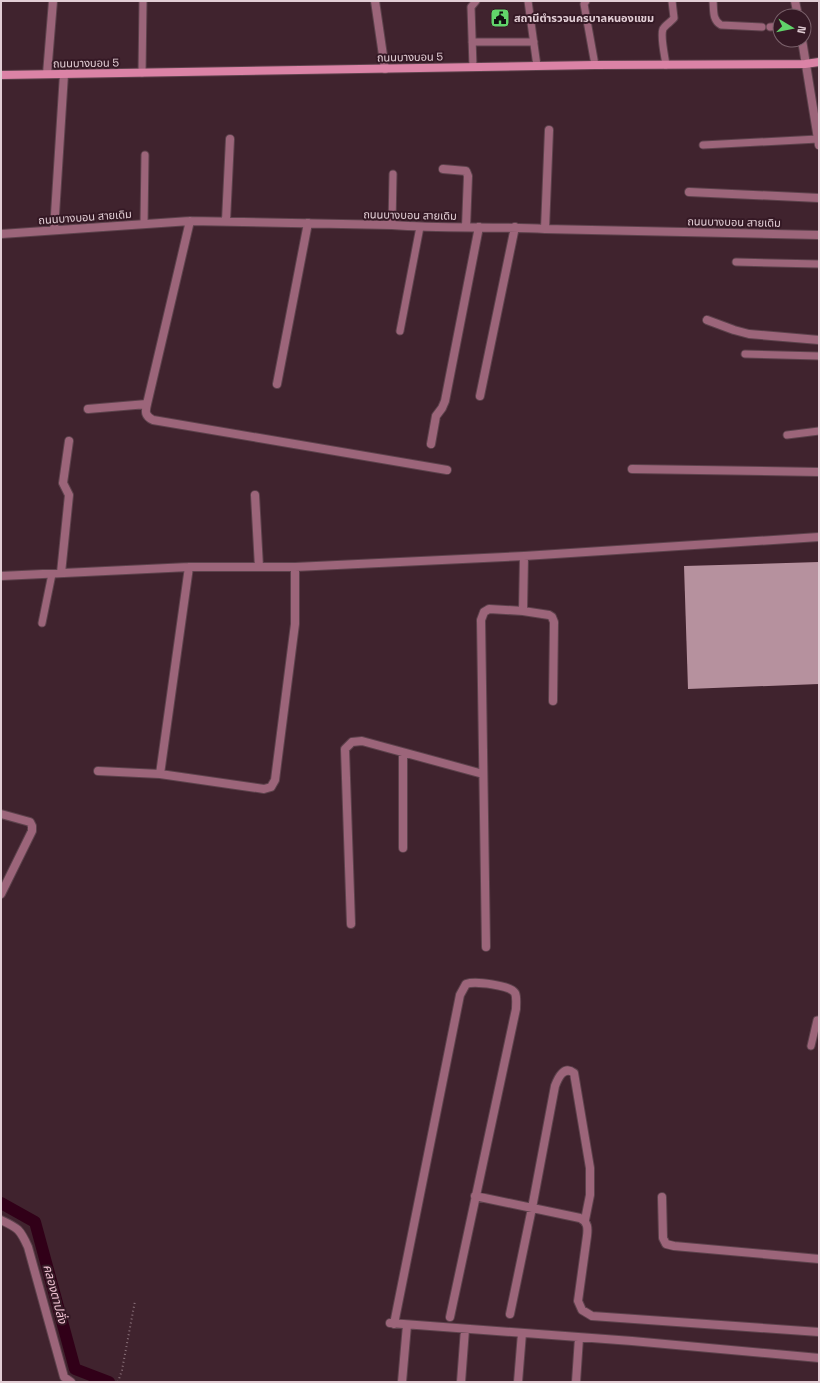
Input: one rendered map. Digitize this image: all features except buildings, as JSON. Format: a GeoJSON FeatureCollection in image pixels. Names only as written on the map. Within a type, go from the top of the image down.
{"type":"FeatureCollection","features":[{"type":"Feature","properties":{"kind":"main road","name":"ถนนบางบอน 5"},"geometry":{"type":"LineString","coordinates":[[1,75],[595,65],[806,64],[819,62]]}},
{"type":"Feature","properties":{"kind":"street"},"geometry":{"type":"LineString","coordinates":[[47,74],[53,1]]}},
{"type":"Feature","properties":{"kind":"street"},"geometry":{"type":"LineString","coordinates":[[375,1],[385,69]]}},
{"type":"Feature","properties":{"kind":"street"},"geometry":{"type":"LineString","coordinates":[[803,48],[818,142]]}},
{"type":"Feature","properties":{"kind":"street"},"geometry":{"type":"LineString","coordinates":[[54,230],[64,74]]}},
{"type":"Feature","properties":{"kind":"street"},"geometry":{"type":"LineString","coordinates":[[545,229],[549,130]]}},
{"type":"Feature","properties":{"kind":"street"},"geometry":{"type":"LineString","coordinates":[[226,221],[230,139]]}},
{"type":"Feature","properties":{"kind":"street"},"geometry":{"type":"LineString","coordinates":[[443,169],[466,171],[466,227]]}},
{"type":"Feature","properties":{"kind":"street"},"geometry":{"type":"LineString","coordinates":[[689,192],[819,198]]}},
{"type":"Feature","properties":{"kind":"street"},"geometry":{"type":"LineString","coordinates":[[190,221],[145,413],[148,418],[447,470]]}},
{"type":"Feature","properties":{"kind":"street","name":"ถนนบางบอน สายเดิม"},"geometry":{"type":"LineString","coordinates":[[1,234],[190,221],[392,225],[420,227],[515,227],[545,229],[819,234]]}},
{"type":"Feature","properties":{"kind":"street"},"geometry":{"type":"LineString","coordinates":[[277,384],[308,223]]}},
{"type":"Feature","properties":{"kind":"street"},"geometry":{"type":"LineString","coordinates":[[431,444],[436,416],[445,401],[479,227]]}},
{"type":"Feature","properties":{"kind":"street"},"geometry":{"type":"LineString","coordinates":[[480,396],[515,227]]}},
{"type":"Feature","properties":{"kind":"street"},"geometry":{"type":"LineString","coordinates":[[707,320],[749,334],[819,340]]}},
{"type":"Feature","properties":{"kind":"street"},"geometry":{"type":"LineString","coordinates":[[88,409],[147,404]]}},
{"type":"Feature","properties":{"kind":"street"},"geometry":{"type":"LineString","coordinates":[[61,573],[69,495],[63,483],[69,441]]}},
{"type":"Feature","properties":{"kind":"street"},"geometry":{"type":"LineString","coordinates":[[632,469],[819,472]]}},
{"type":"Feature","properties":{"kind":"street"},"geometry":{"type":"LineString","coordinates":[[255,495],[259,567]]}},
{"type":"Feature","properties":{"kind":"street"},"geometry":{"type":"LineString","coordinates":[[1,576],[189,567],[295,567],[524,556],[819,537]]}},
{"type":"Feature","properties":{"kind":"street"},"geometry":{"type":"LineString","coordinates":[[523,611],[524,556]]}},
{"type":"Feature","properties":{"kind":"street"},"geometry":{"type":"LineString","coordinates":[[160,774],[189,567]]}},
{"type":"Feature","properties":{"kind":"street"},"geometry":{"type":"LineString","coordinates":[[98,770],[160,774],[264,789],[271,787],[275,780],[295,624],[295,567]]}},
{"type":"Feature","properties":{"kind":"street"},"geometry":{"type":"LineString","coordinates":[[486,947],[481,620],[484,612],[489,609],[523,611],[549,615],[552,617],[554,622],[553,701]]}},
{"type":"Feature","properties":{"kind":"street"},"geometry":{"type":"LineString","coordinates":[[351,924],[345,749],[352,742],[362,741],[483,774]]}},
{"type":"Feature","properties":{"kind":"street"},"geometry":{"type":"LineString","coordinates":[[403,753],[403,848]]}},
{"type":"Feature","properties":{"kind":"street"},"geometry":{"type":"LineString","coordinates":[[1,814],[30,822],[32,826],[32,831],[1,894]]}},
{"type":"Feature","properties":{"kind":"street"},"geometry":{"type":"LineString","coordinates":[[450,1317],[516,1009],[515,994],[512,990],[507,987],[472,982],[466,984],[460,995],[391,1324],[632,1341],[819,1358]]}},
{"type":"Feature","properties":{"kind":"street"},"geometry":{"type":"LineString","coordinates":[[510,1314],[555,1086],[558,1077],[563,1072],[571,1071],[574,1073],[590,1168],[590,1194],[585,1220],[588,1227],[578,1301],[582,1310],[592,1316],[819,1332]]}},
{"type":"Feature","properties":{"kind":"street"},"geometry":{"type":"LineString","coordinates":[[475,1196],[585,1220]]}},
{"type":"Feature","properties":{"kind":"street"},"geometry":{"type":"LineString","coordinates":[[662,1197],[663,1238],[666,1244],[674,1246],[819,1259]]}},
{"type":"Feature","properties":{"kind":"street"},"geometry":{"type":"LineString","coordinates":[[1,1220],[18,1229],[28,1247],[64,1377],[71,1382]]}},
{"type":"Feature","properties":{"kind":"street"},"geometry":{"type":"LineString","coordinates":[[402,1382],[407,1325]]}},
{"type":"Feature","properties":{"kind":"street"},"geometry":{"type":"LineString","coordinates":[[461,1382],[465,1329]]}},
{"type":"Feature","properties":{"kind":"street"},"geometry":{"type":"LineString","coordinates":[[518,1382],[522,1334]]}},
{"type":"Feature","properties":{"kind":"street"},"geometry":{"type":"LineString","coordinates":[[576,1382],[579,1338]]}},
{"type":"Feature","properties":{"kind":"lane"},"geometry":{"type":"LineString","coordinates":[[142,73],[143,1]]}},
{"type":"Feature","properties":{"kind":"lane"},"geometry":{"type":"LineString","coordinates":[[473,67],[471,7],[476,1]]}},
{"type":"Feature","properties":{"kind":"lane"},"geometry":{"type":"LineString","coordinates":[[528,1],[537,66]]}},
{"type":"Feature","properties":{"kind":"lane"},"geometry":{"type":"LineString","coordinates":[[586,1],[584,4],[595,65]]}},
{"type":"Feature","properties":{"kind":"lane"},"geometry":{"type":"LineString","coordinates":[[666,65],[662,34],[663,28],[672,22],[674,18],[672,1]]}},
{"type":"Feature","properties":{"kind":"lane"},"geometry":{"type":"LineString","coordinates":[[713,1],[714,18],[721,25],[762,27]]}},
{"type":"Feature","properties":{"kind":"lane"},"geometry":{"type":"LineString","coordinates":[[472,42],[534,42]]}},
{"type":"Feature","properties":{"kind":"lane"},"geometry":{"type":"LineString","coordinates":[[702,145],[818,142]]}},
{"type":"Feature","properties":{"kind":"lane"},"geometry":{"type":"LineString","coordinates":[[144,223],[145,155]]}},
{"type":"Feature","properties":{"kind":"lane"},"geometry":{"type":"LineString","coordinates":[[392,225],[393,174]]}},
{"type":"Feature","properties":{"kind":"lane"},"geometry":{"type":"LineString","coordinates":[[400,331],[420,227]]}},
{"type":"Feature","properties":{"kind":"lane"},"geometry":{"type":"LineString","coordinates":[[736,262],[819,264]]}},
{"type":"Feature","properties":{"kind":"lane"},"geometry":{"type":"LineString","coordinates":[[745,354],[819,356]]}},
{"type":"Feature","properties":{"kind":"lane"},"geometry":{"type":"LineString","coordinates":[[787,435],[819,431]]}},
{"type":"Feature","properties":{"kind":"lane"},"geometry":{"type":"LineString","coordinates":[[42,623],[52,574]]}},
{"type":"Feature","properties":{"kind":"lane"},"geometry":{"type":"LineString","coordinates":[[811,1046],[817,1020],[819,1020]]}},
{"type":"Feature","properties":{"kind":"path"},"geometry":{"type":"LineString","coordinates":[[118,1382],[122,1370],[135,1301]]}},
{"type":"Feature","properties":{"kind":"waterway","name":"คลองตาปลั่ง"},"geometry":{"type":"LineString","coordinates":[[1,1203],[35,1222],[75,1369],[109,1382]]}},
{"type":"Feature","properties":{"kind":"place","name":"สถานีตำรวจนครบาลหนองแขม"},"geometry":{"type":"Point","coordinates":[500,18]}}]}
